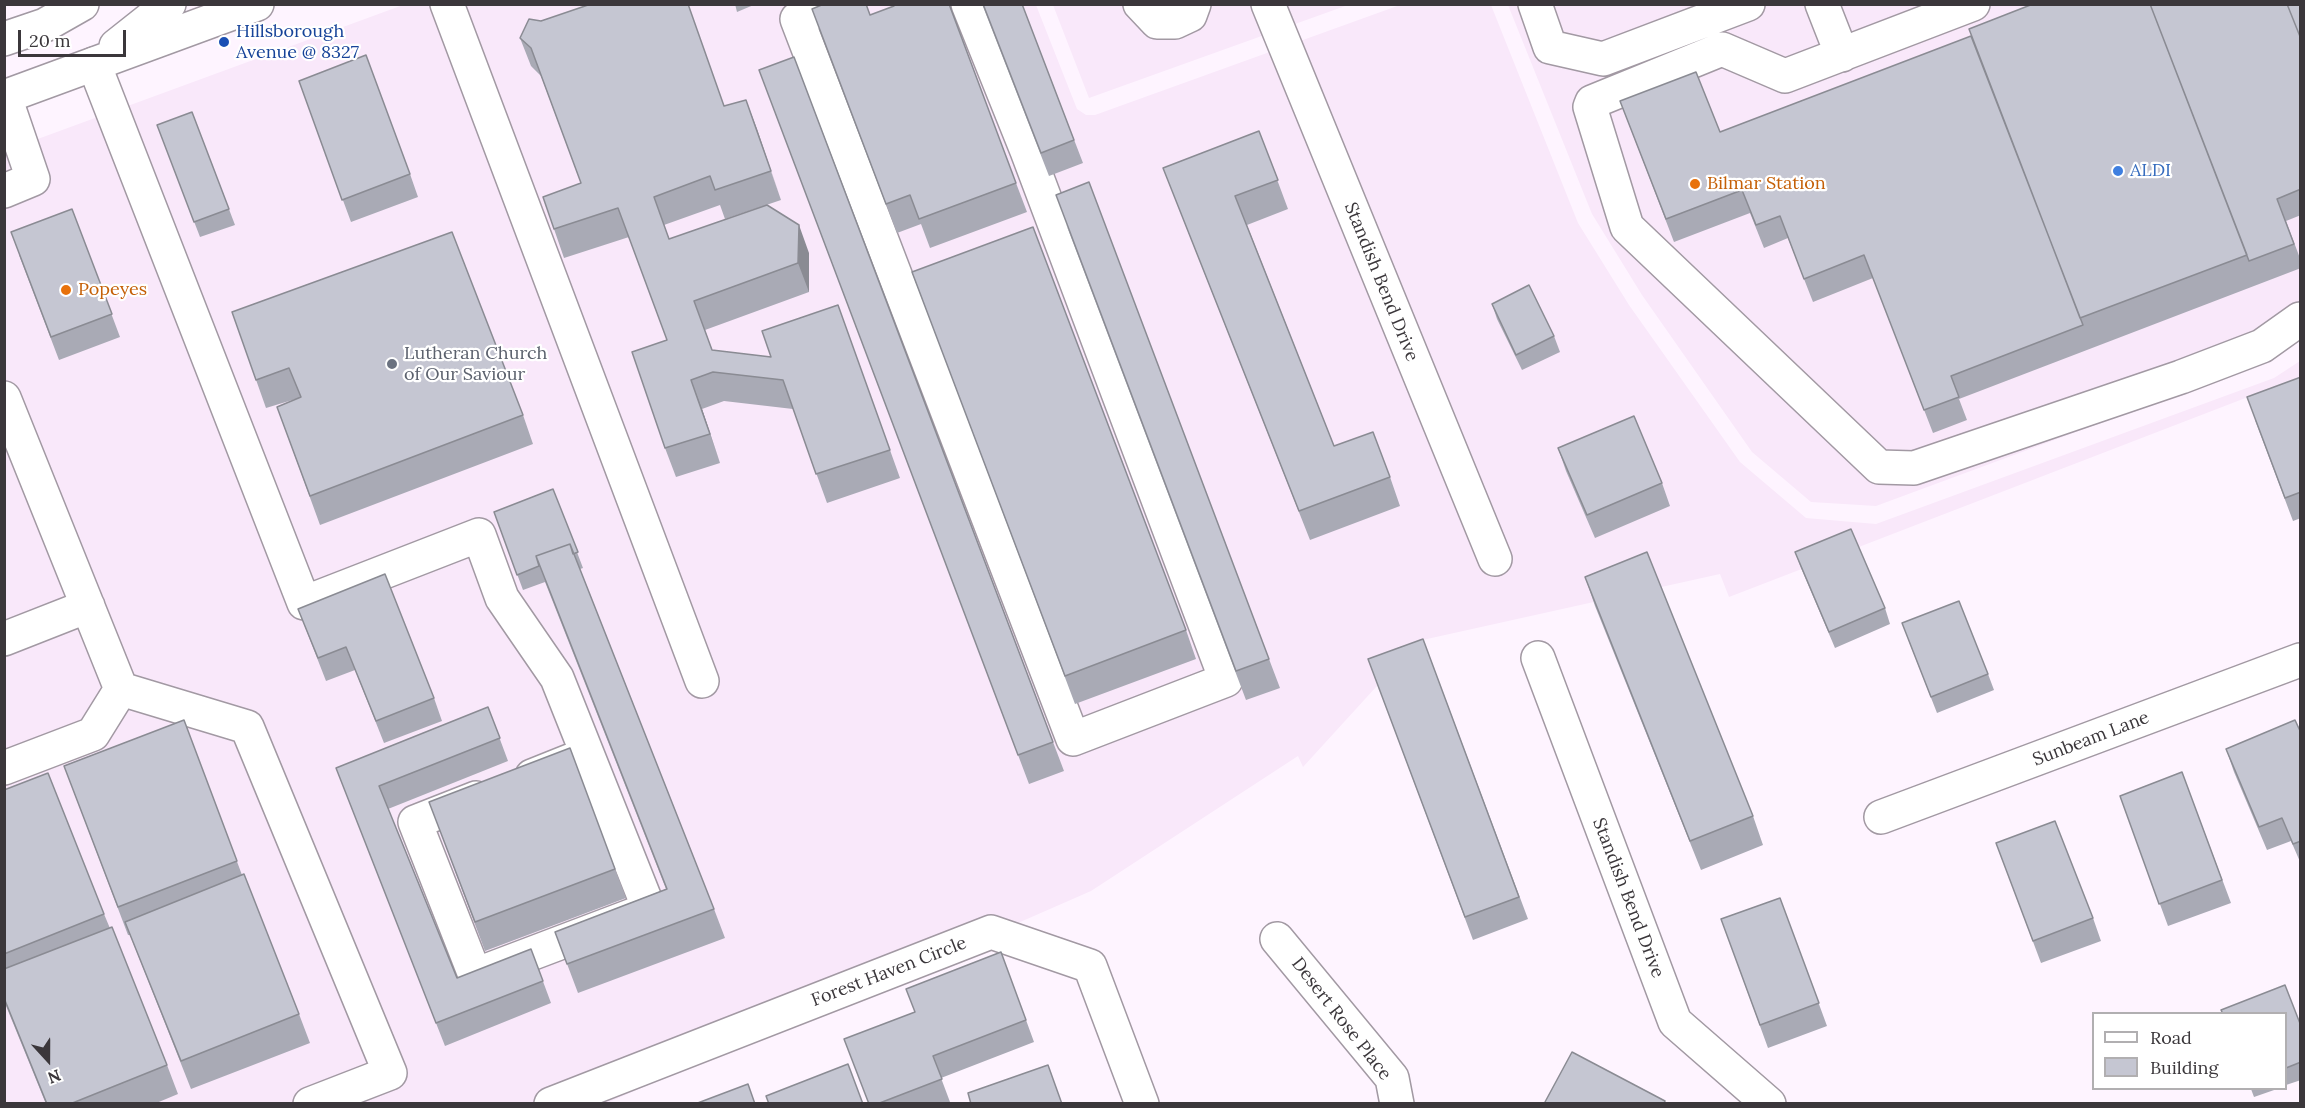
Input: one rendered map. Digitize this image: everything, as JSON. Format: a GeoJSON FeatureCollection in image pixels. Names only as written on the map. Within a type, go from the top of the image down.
{"type":"FeatureCollection","features":[{"type":"Feature","properties":{"kind":"street"},"geometry":{"type":"LineString","coordinates":[[4,39],[45,25],[82,4]]}},
{"type":"Feature","properties":{"kind":"street"},"geometry":{"type":"LineString","coordinates":[[94,64],[169,4]]}},
{"type":"Feature","properties":{"kind":"street"},"geometry":{"type":"LineString","coordinates":[[4,191],[33,179],[4,97],[257,4]]}},
{"type":"Feature","properties":{"kind":"street"},"geometry":{"type":"LineString","coordinates":[[447,4],[702,681]]}},
{"type":"Feature","properties":{"kind":"street"},"geometry":{"type":"LineString","coordinates":[[837,4],[797,19],[1073,739],[1226,680],[1031,162],[968,4]]}},
{"type":"Feature","properties":{"kind":"street"},"geometry":{"type":"LineString","coordinates":[[1140,4],[1157,22],[1175,22],[1190,15],[1194,4]]}},
{"type":"Feature","properties":{"kind":"street","name":"Standish Bend Drive"},"geometry":{"type":"LineString","coordinates":[[1268,4],[1494,559]]}},
{"type":"Feature","properties":{"kind":"street"},"geometry":{"type":"LineString","coordinates":[[1535,4],[1550,47],[1603,59],[1748,4]]}},
{"type":"Feature","properties":{"kind":"street"},"geometry":{"type":"LineString","coordinates":[[1822,4],[1842,55]]}},
{"type":"Feature","properties":{"kind":"street"},"geometry":{"type":"LineString","coordinates":[[1973,4],[1785,76],[1722,49],[1592,102],[1590,107],[1627,227],[1879,467],[1914,468],[2181,376],[2262,346],[2301,319]]}},
{"type":"Feature","properties":{"kind":"street"},"geometry":{"type":"LineString","coordinates":[[94,64],[304,603],[479,535],[502,598],[557,678],[649,909],[475,975],[415,822],[587,754]]}},
{"type":"Feature","properties":{"kind":"street"},"geometry":{"type":"LineString","coordinates":[[4,398],[121,689]]}},
{"type":"Feature","properties":{"kind":"street"},"geometry":{"type":"LineString","coordinates":[[4,639],[88,606]]}},
{"type":"Feature","properties":{"kind":"street","name":"Standish Bend Drive"},"geometry":{"type":"LineString","coordinates":[[1538,658],[1675,1022],[1769,1104]]}},
{"type":"Feature","properties":{"kind":"street","name":"Sunbeam Lane"},"geometry":{"type":"LineString","coordinates":[[1881,817],[2301,660]]}},
{"type":"Feature","properties":{"kind":"street"},"geometry":{"type":"LineString","coordinates":[[4,768],[93,734],[121,689]]}},
{"type":"Feature","properties":{"kind":"street"},"geometry":{"type":"LineString","coordinates":[[121,689],[247,727],[390,1073],[310,1104]]}},
{"type":"Feature","properties":{"kind":"street","name":"Forest Haven Circle"},"geometry":{"type":"LineString","coordinates":[[551,1104],[991,932],[1090,966],[1142,1104]]}},
{"type":"Feature","properties":{"kind":"street","name":"Desert Rose Place"},"geometry":{"type":"LineString","coordinates":[[1277,939],[1392,1078],[1397,1104]]}},
{"type":"Feature","properties":{"kind":"shaded area"},"geometry":{"type":"Polygon","coordinates":[[[403,5],[1036,5],[1077,109],[1086,115],[1095,115],[1400,5],[1491,5],[1578,223],[1629,305],[1740,462],[1806,518],[1876,524],[2274,378],[2300,361],[2300,377],[1729,597],[1720,574],[1418,641],[1303,767],[1298,756],[1091,891],[607,1103],[5,1104],[5,151],[403,5]]]}},
{"type":"Feature","properties":{"kind":"shaded area"},"geometry":{"type":"Polygon","coordinates":[[[1053,5],[1348,5],[1089,98],[1053,5]]]}},
{"type":"Feature","properties":{"kind":"shaded area"},"geometry":{"type":"Polygon","coordinates":[[[1508,5],[2300,5],[2300,340],[2268,361],[1876,506],[1811,502],[1752,452],[1642,295],[1592,214],[1508,5]]]}},
{"type":"Feature","properties":{"kind":"building"},"geometry":{"type":"Polygon","coordinates":[[[591,4],[688,4],[724,106],[746,100],[771,171],[715,190],[710,176],[654,197],[669,239],[767,205],[799,225],[798,263],[694,301],[712,350],[771,357],[762,331],[838,305],[890,450],[816,474],[783,380],[713,372],[691,380],[710,434],[665,448],[632,352],[667,340],[618,208],[554,229],[543,197],[581,183],[531,48],[520,38],[529,19],[541,21],[591,4]]]}},
{"type":"Feature","properties":{"kind":"building"},"geometry":{"type":"Polygon","coordinates":[[[824,4],[866,4],[870,15],[894,6],[893,4],[949,4],[1016,183],[919,219],[910,195],[886,204],[812,9],[824,4]]]}},
{"type":"Feature","properties":{"kind":"building"},"geometry":{"type":"Polygon","coordinates":[[[983,4],[1022,4],[1074,140],[1041,153],[983,4]]]}},
{"type":"Feature","properties":{"kind":"building","name":"ALDI"},"geometry":{"type":"Polygon","coordinates":[[[2033,4],[2150,4],[2247,255],[2080,318],[1969,29],[2033,4]]]}},
{"type":"Feature","properties":{"kind":"building"},"geometry":{"type":"Polygon","coordinates":[[[2150,4],[2287,4],[2301,39],[2301,189],[2277,199],[2294,244],[2249,261],[2150,4]]]}},
{"type":"Feature","properties":{"kind":"building"},"geometry":{"type":"Polygon","coordinates":[[[2287,4],[2301,4],[2301,39],[2287,4]]]}},
{"type":"Feature","properties":{"kind":"building"},"geometry":{"type":"Polygon","coordinates":[[[1971,36],[2083,325],[1951,376],[1959,397],[1924,410],[1864,255],[1804,279],[1780,216],[1756,225],[1742,190],[1666,219],[1620,101],[1696,72],[1720,132],[1971,36]]]}},
{"type":"Feature","properties":{"kind":"building"},"geometry":{"type":"Polygon","coordinates":[[[366,55],[410,174],[342,200],[299,81],[366,55]]]}},
{"type":"Feature","properties":{"kind":"building"},"geometry":{"type":"Polygon","coordinates":[[[794,57],[1053,742],[1018,755],[759,70],[794,57]]]}},
{"type":"Feature","properties":{"kind":"building"},"geometry":{"type":"Polygon","coordinates":[[[192,112],[229,209],[194,222],[157,125],[192,112]]]}},
{"type":"Feature","properties":{"kind":"building"},"geometry":{"type":"Polygon","coordinates":[[[1259,131],[1278,180],[1235,196],[1334,446],[1373,432],[1390,477],[1299,511],[1163,168],[1259,131]]]}},
{"type":"Feature","properties":{"kind":"building"},"geometry":{"type":"Polygon","coordinates":[[[1089,182],[1269,659],[1236,671],[1056,195],[1089,182]]]}},
{"type":"Feature","properties":{"kind":"building"},"geometry":{"type":"Polygon","coordinates":[[[72,209],[112,314],[51,337],[11,232],[72,209]]]}},
{"type":"Feature","properties":{"kind":"building"},"geometry":{"type":"Polygon","coordinates":[[[1033,227],[1186,630],[1065,676],[912,272],[1033,227]]]}},
{"type":"Feature","properties":{"kind":"building"},"geometry":{"type":"Polygon","coordinates":[[[452,232],[523,415],[310,496],[277,407],[301,397],[289,368],[256,380],[232,312],[452,232]]]}},
{"type":"Feature","properties":{"kind":"building"},"geometry":{"type":"Polygon","coordinates":[[[1529,285],[1554,336],[1516,355],[1492,304],[1529,285]]]}},
{"type":"Feature","properties":{"kind":"building"},"geometry":{"type":"Polygon","coordinates":[[[2301,377],[2301,492],[2285,498],[2247,397],[2301,377]]]}},
{"type":"Feature","properties":{"kind":"building"},"geometry":{"type":"Polygon","coordinates":[[[1634,416],[1662,483],[1587,515],[1558,448],[1634,416]]]}},
{"type":"Feature","properties":{"kind":"building"},"geometry":{"type":"Polygon","coordinates":[[[553,489],[578,552],[573,554],[570,544],[536,556],[539,566],[517,575],[494,512],[553,489]]]}},
{"type":"Feature","properties":{"kind":"building"},"geometry":{"type":"Polygon","coordinates":[[[1851,529],[1885,608],[1829,632],[1795,552],[1851,529]]]}},
{"type":"Feature","properties":{"kind":"building"},"geometry":{"type":"Polygon","coordinates":[[[570,544],[714,909],[567,964],[555,932],[667,889],[536,556],[570,544]]]}},
{"type":"Feature","properties":{"kind":"building"},"geometry":{"type":"Polygon","coordinates":[[[1647,552],[1753,816],[1690,841],[1585,577],[1647,552]]]}},
{"type":"Feature","properties":{"kind":"building"},"geometry":{"type":"Polygon","coordinates":[[[385,574],[434,698],[376,721],[346,647],[318,658],[298,609],[385,574]]]}},
{"type":"Feature","properties":{"kind":"building"},"geometry":{"type":"Polygon","coordinates":[[[1959,601],[1988,674],[1931,697],[1902,623],[1959,601]]]}},
{"type":"Feature","properties":{"kind":"building"},"geometry":{"type":"Polygon","coordinates":[[[1423,639],[1519,897],[1465,917],[1368,659],[1423,639]]]}},
{"type":"Feature","properties":{"kind":"building"},"geometry":{"type":"Polygon","coordinates":[[[488,707],[500,738],[379,786],[457,978],[531,949],[543,981],[436,1023],[336,768],[488,707]]]}},
{"type":"Feature","properties":{"kind":"building"},"geometry":{"type":"Polygon","coordinates":[[[184,720],[237,861],[118,907],[64,766],[184,720]]]}},
{"type":"Feature","properties":{"kind":"building"},"geometry":{"type":"Polygon","coordinates":[[[2295,720],[2301,733],[2301,841],[2293,844],[2282,818],[2259,827],[2226,749],[2295,720]]]}},
{"type":"Feature","properties":{"kind":"building"},"geometry":{"type":"Polygon","coordinates":[[[570,748],[615,869],[475,922],[429,802],[570,748]]]}},
{"type":"Feature","properties":{"kind":"building"},"geometry":{"type":"Polygon","coordinates":[[[2182,772],[2222,880],[2159,904],[2120,796],[2182,772]]]}},
{"type":"Feature","properties":{"kind":"building"},"geometry":{"type":"Polygon","coordinates":[[[48,773],[104,914],[4,954],[4,790],[48,773]]]}},
{"type":"Feature","properties":{"kind":"building"},"geometry":{"type":"Polygon","coordinates":[[[2055,821],[2093,918],[2033,941],[1996,843],[2055,821]]]}},
{"type":"Feature","properties":{"kind":"building"},"geometry":{"type":"Polygon","coordinates":[[[244,874],[299,1014],[181,1061],[125,922],[244,874]]]}},
{"type":"Feature","properties":{"kind":"building"},"geometry":{"type":"Polygon","coordinates":[[[1780,898],[1819,1003],[1760,1025],[1721,919],[1780,898]]]}},
{"type":"Feature","properties":{"kind":"building"},"geometry":{"type":"Polygon","coordinates":[[[112,927],[167,1065],[70,1104],[47,1104],[4,998],[4,969],[112,927]]]}},
{"type":"Feature","properties":{"kind":"building"},"geometry":{"type":"Polygon","coordinates":[[[1001,952],[1026,1020],[933,1056],[942,1079],[877,1104],[869,1104],[844,1039],[915,1012],[906,989],[1001,952]]]}},
{"type":"Feature","properties":{"kind":"building"},"geometry":{"type":"Polygon","coordinates":[[[2285,985],[2301,1026],[2301,1062],[2287,1068],[2287,1012],[2222,1012],[2221,1010],[2285,985]]]}},
{"type":"Feature","properties":{"kind":"building"},"geometry":{"type":"Polygon","coordinates":[[[1572,1052],[1665,1101],[1664,1104],[1547,1104],[1545,1102],[1572,1052]]]}},
{"type":"Feature","properties":{"kind":"building"},"geometry":{"type":"Polygon","coordinates":[[[848,1064],[863,1104],[769,1104],[766,1096],[848,1064]]]}},
{"type":"Feature","properties":{"kind":"building"},"geometry":{"type":"Polygon","coordinates":[[[1048,1065],[1062,1104],[971,1104],[968,1093],[1048,1065]]]}},
{"type":"Feature","properties":{"kind":"building"},"geometry":{"type":"Polygon","coordinates":[[[748,1084],[755,1104],[695,1104],[748,1084]]]}},
{"type":"Feature","properties":{"kind":"place","name":"Hillsborough Avenue @ 8327"},"geometry":{"type":"Point","coordinates":[224,42]}},
{"type":"Feature","properties":{"kind":"place","name":"ALDI"},"geometry":{"type":"Point","coordinates":[2118,171]}},
{"type":"Feature","properties":{"kind":"place","name":"Bilmar Station"},"geometry":{"type":"Point","coordinates":[1695,184]}},
{"type":"Feature","properties":{"kind":"place","name":"Popeyes"},"geometry":{"type":"Point","coordinates":[66,290]}},
{"type":"Feature","properties":{"kind":"place","name":"Lutheran Church of Our Saviour"},"geometry":{"type":"Point","coordinates":[392,364]}}]}
